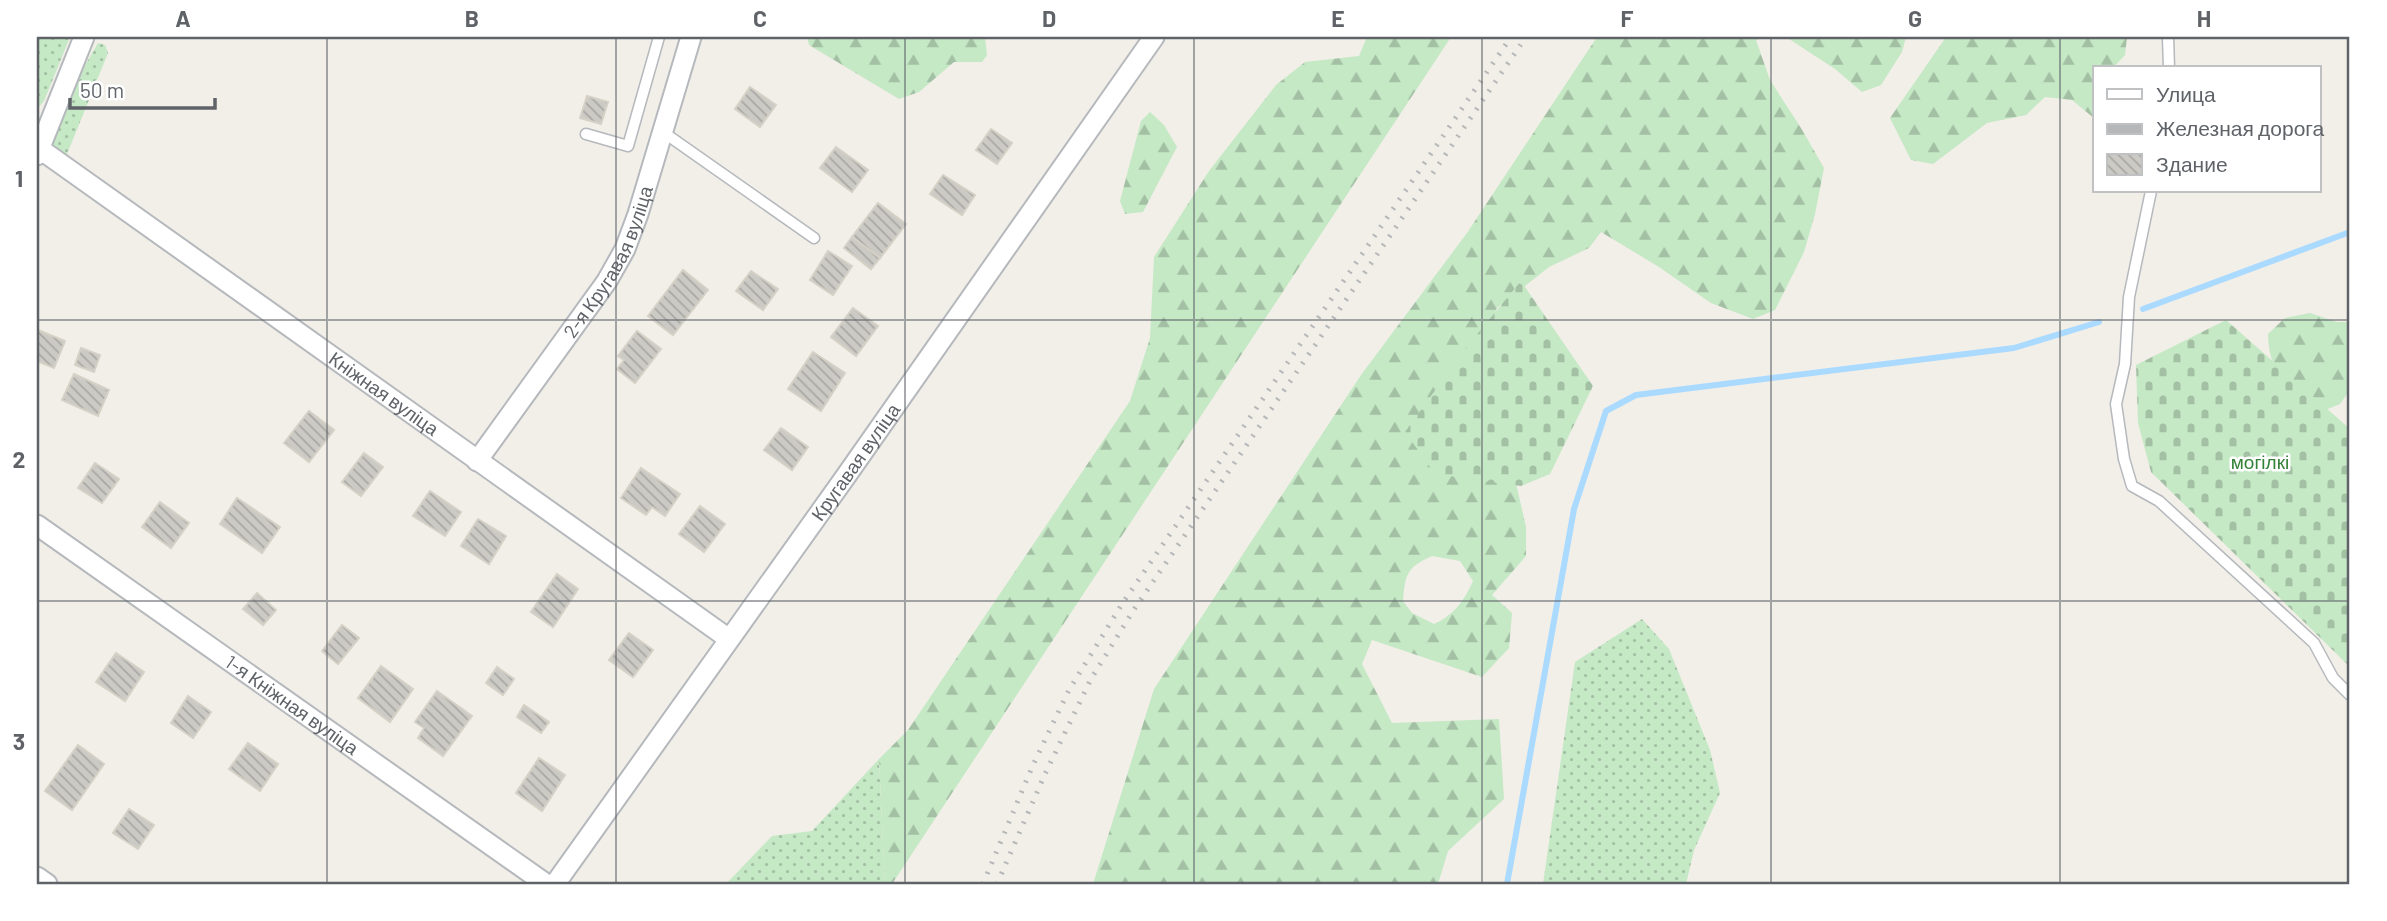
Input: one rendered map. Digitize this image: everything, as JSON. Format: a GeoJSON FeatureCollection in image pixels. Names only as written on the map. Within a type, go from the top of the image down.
{"type":"FeatureCollection","features":[{"type":"Feature","properties":{"kind":"street"},"geometry":{"type":"LineString","coordinates":[[40,141],[84,37]]}},
{"type":"Feature","properties":{"kind":"street","name":"2-я Кругавая вуліца"},"geometry":{"type":"LineString","coordinates":[[477,461],[607,281],[625,249],[691,37]]}},
{"type":"Feature","properties":{"kind":"street","name":"Кругавая вуліца"},"geometry":{"type":"LineString","coordinates":[[555,884],[1154,37]]}},
{"type":"Feature","properties":{"kind":"street","name":"Кніжная вуліца"},"geometry":{"type":"LineString","coordinates":[[40,141],[477,461],[729,639]]}},
{"type":"Feature","properties":{"kind":"street","name":"1-я Кніжная вуліца"},"geometry":{"type":"LineString","coordinates":[[37,525],[546,884]]}},
{"type":"Feature","properties":{"kind":"street"},"geometry":{"type":"LineString","coordinates":[[37,877],[47,884]]}},
{"type":"Feature","properties":{"kind":"lane"},"geometry":{"type":"LineString","coordinates":[[586,134],[628,146],[659,37]]}},
{"type":"Feature","properties":{"kind":"lane"},"geometry":{"type":"LineString","coordinates":[[2168,37],[2169,66]]}},
{"type":"Feature","properties":{"kind":"lane"},"geometry":{"type":"LineString","coordinates":[[662,131],[814,238]]}},
{"type":"Feature","properties":{"kind":"lane"},"geometry":{"type":"LineString","coordinates":[[2151,192],[2129,297],[2125,364],[2116,404],[2124,459],[2132,486],[2160,501],[2314,643],[2333,678],[2350,695]]}},
{"type":"Feature","properties":{"kind":"green space"},"geometry":{"type":"Polygon","coordinates":[[[39,37],[70,37],[44,101],[37,109],[37,42],[39,37]]]}},
{"type":"Feature","properties":{"kind":"green space"},"geometry":{"type":"Polygon","coordinates":[[[807,37],[985,37],[987,55],[982,62],[954,62],[919,92],[899,99],[809,45],[807,37]]]}},
{"type":"Feature","properties":{"kind":"green space"},"geometry":{"type":"Polygon","coordinates":[[[1367,37],[1451,37],[892,884],[885,884],[879,759],[908,730],[1130,401],[1150,338],[1154,257],[1209,171],[1276,85],[1305,62],[1359,56],[1367,37]]]}},
{"type":"Feature","properties":{"kind":"green space"},"geometry":{"type":"Polygon","coordinates":[[[1597,37],[1766,37],[1756,40],[1770,80],[1824,168],[1804,252],[1775,310],[1753,319],[1711,303],[1601,232],[1589,248],[1549,267],[1497,308],[1478,356],[1515,479],[1526,527],[1526,556],[1492,595],[1512,613],[1509,648],[1482,677],[1372,640],[1362,664],[1392,723],[1499,719],[1504,799],[1448,851],[1438,884],[1093,884],[1154,689],[1361,375],[1467,233],[1597,37]],[[1432,556],[1412,568],[1406,578],[1403,601],[1412,613],[1434,624],[1458,607],[1473,581],[1460,561],[1432,556]]]}},
{"type":"Feature","properties":{"kind":"green space"},"geometry":{"type":"Polygon","coordinates":[[[1786,37],[1906,37],[1902,52],[1881,85],[1862,92],[1835,69],[1786,37]]]}},
{"type":"Feature","properties":{"kind":"green space"},"geometry":{"type":"Polygon","coordinates":[[[1946,37],[2127,37],[2125,55],[2115,66],[2093,66],[2093,117],[2072,100],[2045,97],[2026,115],[1987,123],[1933,164],[1911,160],[1890,118],[1946,37]]]}},
{"type":"Feature","properties":{"kind":"green space"},"geometry":{"type":"Polygon","coordinates":[[[98,43],[105,45],[108,53],[65,159],[54,147],[56,126],[69,95],[98,43]]]}},
{"type":"Feature","properties":{"kind":"green space"},"geometry":{"type":"Polygon","coordinates":[[[1150,112],[1164,125],[1177,147],[1143,212],[1125,214],[1120,201],[1141,121],[1150,112]]]}},
{"type":"Feature","properties":{"kind":"green space"},"geometry":{"type":"Polygon","coordinates":[[[1521,281],[1593,386],[1550,474],[1521,486],[1435,474],[1405,432],[1465,349],[1521,281]]]}},
{"type":"Feature","properties":{"kind":"green space"},"geometry":{"type":"Polygon","coordinates":[[[2310,313],[2337,322],[2350,322],[2350,390],[2340,404],[2318,413],[2282,380],[2269,348],[2268,334],[2285,318],[2310,313]]]}},
{"type":"Feature","properties":{"kind":"green space","name":"могілкі"},"geometry":{"type":"Polygon","coordinates":[[[2226,320],[2350,429],[2350,667],[2151,472],[2138,423],[2136,365],[2226,320]]]}},
{"type":"Feature","properties":{"kind":"green space"},"geometry":{"type":"Polygon","coordinates":[[[1642,619],[1669,649],[1710,750],[1720,793],[1694,850],[1686,884],[1543,884],[1575,662],[1642,619]]]}},
{"type":"Feature","properties":{"kind":"green space"},"geometry":{"type":"Polygon","coordinates":[[[879,759],[885,884],[726,884],[772,836],[812,831],[879,759]]]}},
{"type":"Feature","properties":{"kind":"building"},"geometry":{"type":"Polygon","coordinates":[[[750,87],[776,105],[760,127],[735,109],[750,87]]]}},
{"type":"Feature","properties":{"kind":"building"},"geometry":{"type":"Polygon","coordinates":[[[587,96],[608,102],[601,124],[580,118],[587,96]]]}},
{"type":"Feature","properties":{"kind":"building"},"geometry":{"type":"Polygon","coordinates":[[[991,129],[1012,143],[997,164],[976,150],[991,129]]]}},
{"type":"Feature","properties":{"kind":"building"},"geometry":{"type":"Polygon","coordinates":[[[836,147],[868,170],[852,192],[820,168],[836,147]]]}},
{"type":"Feature","properties":{"kind":"building"},"geometry":{"type":"Polygon","coordinates":[[[943,175],[975,195],[962,215],[930,194],[943,175]]]}},
{"type":"Feature","properties":{"kind":"building"},"geometry":{"type":"Polygon","coordinates":[[[878,203],[906,224],[880,258],[852,237],[878,203]]]}},
{"type":"Feature","properties":{"kind":"building"},"geometry":{"type":"Polygon","coordinates":[[[852,237],[880,258],[871,269],[844,248],[852,237]]]}},
{"type":"Feature","properties":{"kind":"building"},"geometry":{"type":"Polygon","coordinates":[[[828,251],[852,266],[833,295],[810,280],[828,251]]]}},
{"type":"Feature","properties":{"kind":"building"},"geometry":{"type":"Polygon","coordinates":[[[683,270],[708,290],[673,335],[648,316],[683,270]]]}},
{"type":"Feature","properties":{"kind":"building"},"geometry":{"type":"Polygon","coordinates":[[[751,271],[778,289],[763,310],[736,291],[751,271]]]}},
{"type":"Feature","properties":{"kind":"building"},"geometry":{"type":"Polygon","coordinates":[[[853,308],[878,326],[856,356],[831,337],[853,308]]]}},
{"type":"Feature","properties":{"kind":"building"},"geometry":{"type":"Polygon","coordinates":[[[38,330],[65,341],[54,368],[37,361],[38,330]]]}},
{"type":"Feature","properties":{"kind":"building"},"geometry":{"type":"Polygon","coordinates":[[[637,331],[661,349],[635,383],[617,369],[624,360],[618,356],[637,331]]]}},
{"type":"Feature","properties":{"kind":"building"},"geometry":{"type":"Polygon","coordinates":[[[81,348],[100,355],[94,372],[75,365],[81,348]]]}},
{"type":"Feature","properties":{"kind":"building"},"geometry":{"type":"Polygon","coordinates":[[[813,352],[845,373],[821,411],[788,389],[813,352]]]}},
{"type":"Feature","properties":{"kind":"building"},"geometry":{"type":"Polygon","coordinates":[[[74,374],[109,390],[98,416],[62,400],[74,374]]]}},
{"type":"Feature","properties":{"kind":"building"},"geometry":{"type":"Polygon","coordinates":[[[309,411],[334,430],[309,462],[284,443],[309,411]]]}},
{"type":"Feature","properties":{"kind":"building"},"geometry":{"type":"Polygon","coordinates":[[[781,428],[808,447],[792,470],[764,450],[781,428]]]}},
{"type":"Feature","properties":{"kind":"building"},"geometry":{"type":"Polygon","coordinates":[[[364,453],[383,467],[361,496],[342,482],[364,453]]]}},
{"type":"Feature","properties":{"kind":"building"},"geometry":{"type":"Polygon","coordinates":[[[95,463],[119,479],[102,503],[78,488],[95,463]]]}},
{"type":"Feature","properties":{"kind":"building"},"geometry":{"type":"Polygon","coordinates":[[[641,468],[680,494],[665,516],[652,507],[646,515],[621,498],[641,468]]]}},
{"type":"Feature","properties":{"kind":"building"},"geometry":{"type":"Polygon","coordinates":[[[430,491],[461,512],[445,536],[413,516],[430,491]]]}},
{"type":"Feature","properties":{"kind":"building"},"geometry":{"type":"Polygon","coordinates":[[[237,498],[280,527],[262,553],[220,524],[237,498]]]}},
{"type":"Feature","properties":{"kind":"building"},"geometry":{"type":"Polygon","coordinates":[[[160,502],[189,523],[171,548],[142,527],[160,502]]]}},
{"type":"Feature","properties":{"kind":"building"},"geometry":{"type":"Polygon","coordinates":[[[700,506],[725,524],[704,552],[679,534],[700,506]]]}},
{"type":"Feature","properties":{"kind":"building"},"geometry":{"type":"Polygon","coordinates":[[[478,519],[506,536],[489,564],[461,546],[478,519]]]}},
{"type":"Feature","properties":{"kind":"building"},"geometry":{"type":"Polygon","coordinates":[[[557,574],[578,589],[553,627],[531,612],[557,574]]]}},
{"type":"Feature","properties":{"kind":"building"},"geometry":{"type":"Polygon","coordinates":[[[257,593],[276,610],[263,625],[243,609],[257,593]]]}},
{"type":"Feature","properties":{"kind":"building"},"geometry":{"type":"Polygon","coordinates":[[[342,625],[359,638],[338,664],[322,651],[342,625]]]}},
{"type":"Feature","properties":{"kind":"building"},"geometry":{"type":"Polygon","coordinates":[[[629,633],[653,650],[633,677],[609,660],[629,633]]]}},
{"type":"Feature","properties":{"kind":"building"},"geometry":{"type":"Polygon","coordinates":[[[116,653],[144,672],[125,701],[96,682],[116,653]]]}},
{"type":"Feature","properties":{"kind":"building"},"geometry":{"type":"Polygon","coordinates":[[[381,666],[413,689],[390,722],[358,698],[381,666]]]}},
{"type":"Feature","properties":{"kind":"building"},"geometry":{"type":"Polygon","coordinates":[[[497,667],[514,679],[503,695],[486,683],[497,667]]]}},
{"type":"Feature","properties":{"kind":"building"},"geometry":{"type":"Polygon","coordinates":[[[437,691],[472,716],[443,756],[418,738],[424,728],[415,722],[437,691]]]}},
{"type":"Feature","properties":{"kind":"building"},"geometry":{"type":"Polygon","coordinates":[[[188,696],[211,712],[193,738],[171,723],[188,696]]]}},
{"type":"Feature","properties":{"kind":"building"},"geometry":{"type":"Polygon","coordinates":[[[524,705],[549,722],[541,733],[517,717],[524,705]]]}},
{"type":"Feature","properties":{"kind":"building"},"geometry":{"type":"Polygon","coordinates":[[[248,743],[278,764],[260,791],[229,769],[248,743]]]}},
{"type":"Feature","properties":{"kind":"building"},"geometry":{"type":"Polygon","coordinates":[[[78,745],[104,764],[72,810],[45,791],[78,745]]]}},
{"type":"Feature","properties":{"kind":"building"},"geometry":{"type":"Polygon","coordinates":[[[539,758],[565,775],[542,811],[516,793],[539,758]]]}},
{"type":"Feature","properties":{"kind":"building"},"geometry":{"type":"Polygon","coordinates":[[[129,809],[154,825],[138,849],[113,833],[129,809]]]}},
{"type":"Feature","properties":{"kind":"waterway"},"geometry":{"type":"LineString","coordinates":[[2143,309],[2350,232]]}},
{"type":"Feature","properties":{"kind":"waterway"},"geometry":{"type":"LineString","coordinates":[[1507,884],[1574,509],[1606,411],[1636,395],[2014,348],[2099,322]]}},
{"type":"Feature","properties":{"kind":"railway"},"geometry":{"type":"LineString","coordinates":[[983,884],[1033,765],[1069,690],[1122,604],[1511,37]]}},
{"type":"Feature","properties":{"kind":"railway"},"geometry":{"type":"LineString","coordinates":[[997,884],[1045,774],[1091,679],[1133,611],[1526,37]]}}]}
